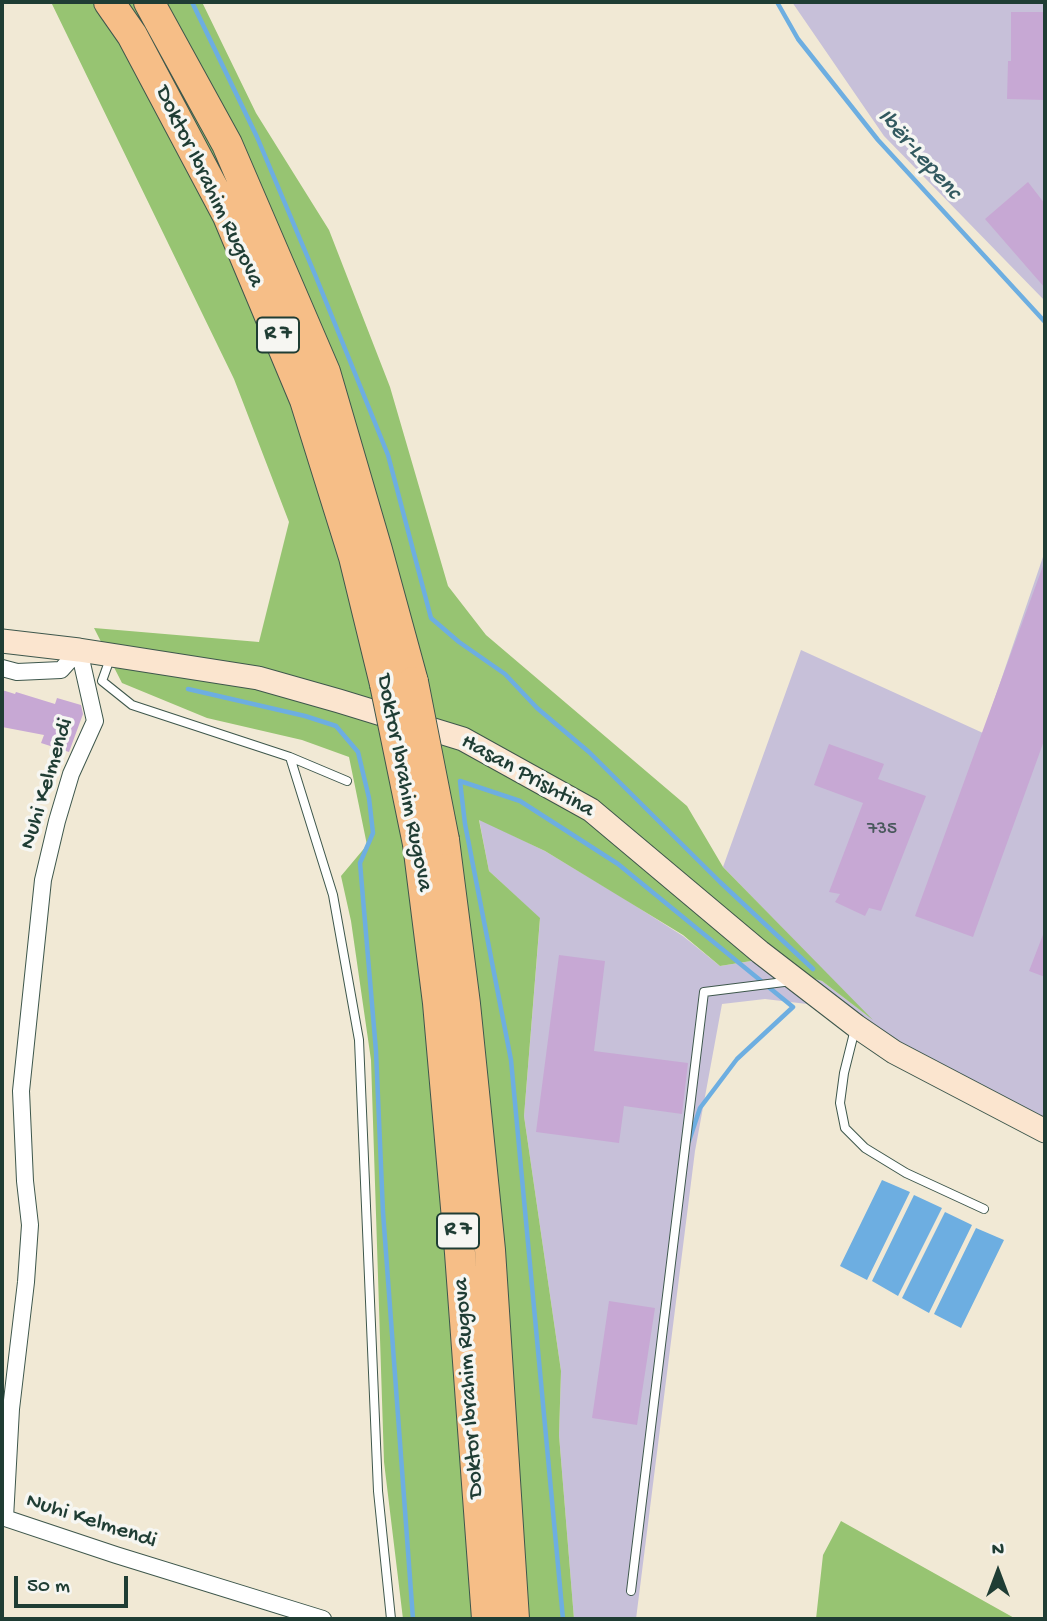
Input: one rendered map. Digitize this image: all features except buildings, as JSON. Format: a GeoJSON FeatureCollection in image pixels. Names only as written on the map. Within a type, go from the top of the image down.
{"type":"FeatureCollection","features":[{"type":"Feature","properties":{"kind":"highway","name":"Doktor Ibrahim Rugova"},"geometry":{"type":"LineString","coordinates":[[109,2],[132,35],[228,216],[305,400],[354,557],[399,683]]}},
{"type":"Feature","properties":{"kind":"highway","name":"Doktor Ibrahim Rugova"},"geometry":{"type":"LineString","coordinates":[[149,2],[227,144],[325,372],[377,550],[399,683],[465,1004],[490,1250],[514,1619]]}},
{"type":"Feature","properties":{"kind":"highway","name":"Doktor Ibrahim Rugova"},"geometry":{"type":"LineString","coordinates":[[431,842],[438,1003],[487,1619]]}},
{"type":"Feature","properties":{"kind":"main road","name":"Hasan Prishtina"},"geometry":{"type":"LineString","coordinates":[[2,641],[79,650],[258,678],[463,739],[591,810],[760,952],[894,1052],[1045,1131]]}},
{"type":"Feature","properties":{"kind":"street"},"geometry":{"type":"LineString","coordinates":[[2,668],[17,672],[61,670],[79,650]]}},
{"type":"Feature","properties":{"kind":"street","name":"Nuhi Kelmendi"},"geometry":{"type":"LineString","coordinates":[[79,650],[94,721],[71,774],[43,880],[21,1091],[30,1225],[3,1518],[323,1619]]}},
{"type":"Feature","properties":{"kind":"lane"},"geometry":{"type":"LineString","coordinates":[[111,655],[102,681],[132,705],[290,757],[347,781]]}},
{"type":"Feature","properties":{"kind":"lane"},"geometry":{"type":"LineString","coordinates":[[290,757],[333,895],[359,1040],[378,1491],[391,1619]]}},
{"type":"Feature","properties":{"kind":"lane"},"geometry":{"type":"LineString","coordinates":[[631,1591],[704,992],[799,981]]}},
{"type":"Feature","properties":{"kind":"lane"},"geometry":{"type":"LineString","coordinates":[[856,1026],[844,1073],[840,1103],[845,1128],[865,1149],[984,1209]]}},
{"type":"Feature","properties":{"kind":"shaded area"},"geometry":{"type":"Polygon","coordinates":[[[792,2],[1045,2],[1045,301],[884,136],[792,2]]]}},
{"type":"Feature","properties":{"kind":"shaded area"},"geometry":{"type":"Polygon","coordinates":[[[1045,551],[1045,1143],[864,1046],[807,1004],[765,999],[722,1004],[695,1151],[636,1619],[574,1619],[559,1435],[561,1371],[524,1116],[540,919],[489,871],[479,819],[545,851],[620,896],[683,936],[720,966],[751,961],[822,981],[868,1016],[723,867],[801,650],[983,733],[1045,551]]]}},
{"type":"Feature","properties":{"kind":"green space"},"geometry":{"type":"Polygon","coordinates":[[[51,2],[202,2],[256,113],[329,230],[390,387],[448,586],[486,635],[687,806],[723,867],[873,1020],[822,981],[751,961],[720,966],[683,935],[545,851],[479,820],[489,871],[540,918],[524,1116],[561,1371],[559,1435],[574,1619],[403,1619],[384,1462],[371,1060],[351,921],[341,876],[367,845],[349,757],[302,740],[207,718],[122,683],[94,628],[259,642],[289,522],[234,379],[51,2]]]}},
{"type":"Feature","properties":{"kind":"green space"},"geometry":{"type":"Polygon","coordinates":[[[841,1521],[1016,1619],[816,1619],[823,1555],[841,1521]]]}},
{"type":"Feature","properties":{"kind":"water"},"geometry":{"type":"Polygon","coordinates":[[[882,1180],[910,1192],[867,1280],[840,1266],[882,1180]]]}},
{"type":"Feature","properties":{"kind":"water"},"geometry":{"type":"Polygon","coordinates":[[[914,1195],[942,1208],[898,1296],[872,1281],[914,1195]]]}},
{"type":"Feature","properties":{"kind":"water"},"geometry":{"type":"Polygon","coordinates":[[[945,1212],[972,1225],[929,1313],[902,1298],[945,1212]]]}},
{"type":"Feature","properties":{"kind":"water"},"geometry":{"type":"Polygon","coordinates":[[[976,1228],[1004,1240],[961,1328],[934,1314],[976,1228]]]}},
{"type":"Feature","properties":{"kind":"waterway"},"geometry":{"type":"LineString","coordinates":[[192,2],[257,137],[388,455],[431,618],[459,642],[505,674],[537,708],[589,752],[720,882],[813,969]]}},
{"type":"Feature","properties":{"kind":"waterway","name":"Ibër-Lepenc"},"geometry":{"type":"LineString","coordinates":[[777,2],[798,39],[878,140],[1045,322]]}},
{"type":"Feature","properties":{"kind":"waterway"},"geometry":{"type":"LineString","coordinates":[[188,689],[305,716],[336,726],[358,752],[369,798],[373,833],[360,863],[376,1051],[383,1212],[413,1619]]}},
{"type":"Feature","properties":{"kind":"waterway"},"geometry":{"type":"LineString","coordinates":[[563,1619],[511,1060],[465,824],[460,781],[520,801],[618,864],[793,1007],[737,1059],[700,1108],[689,1141]]}}]}
